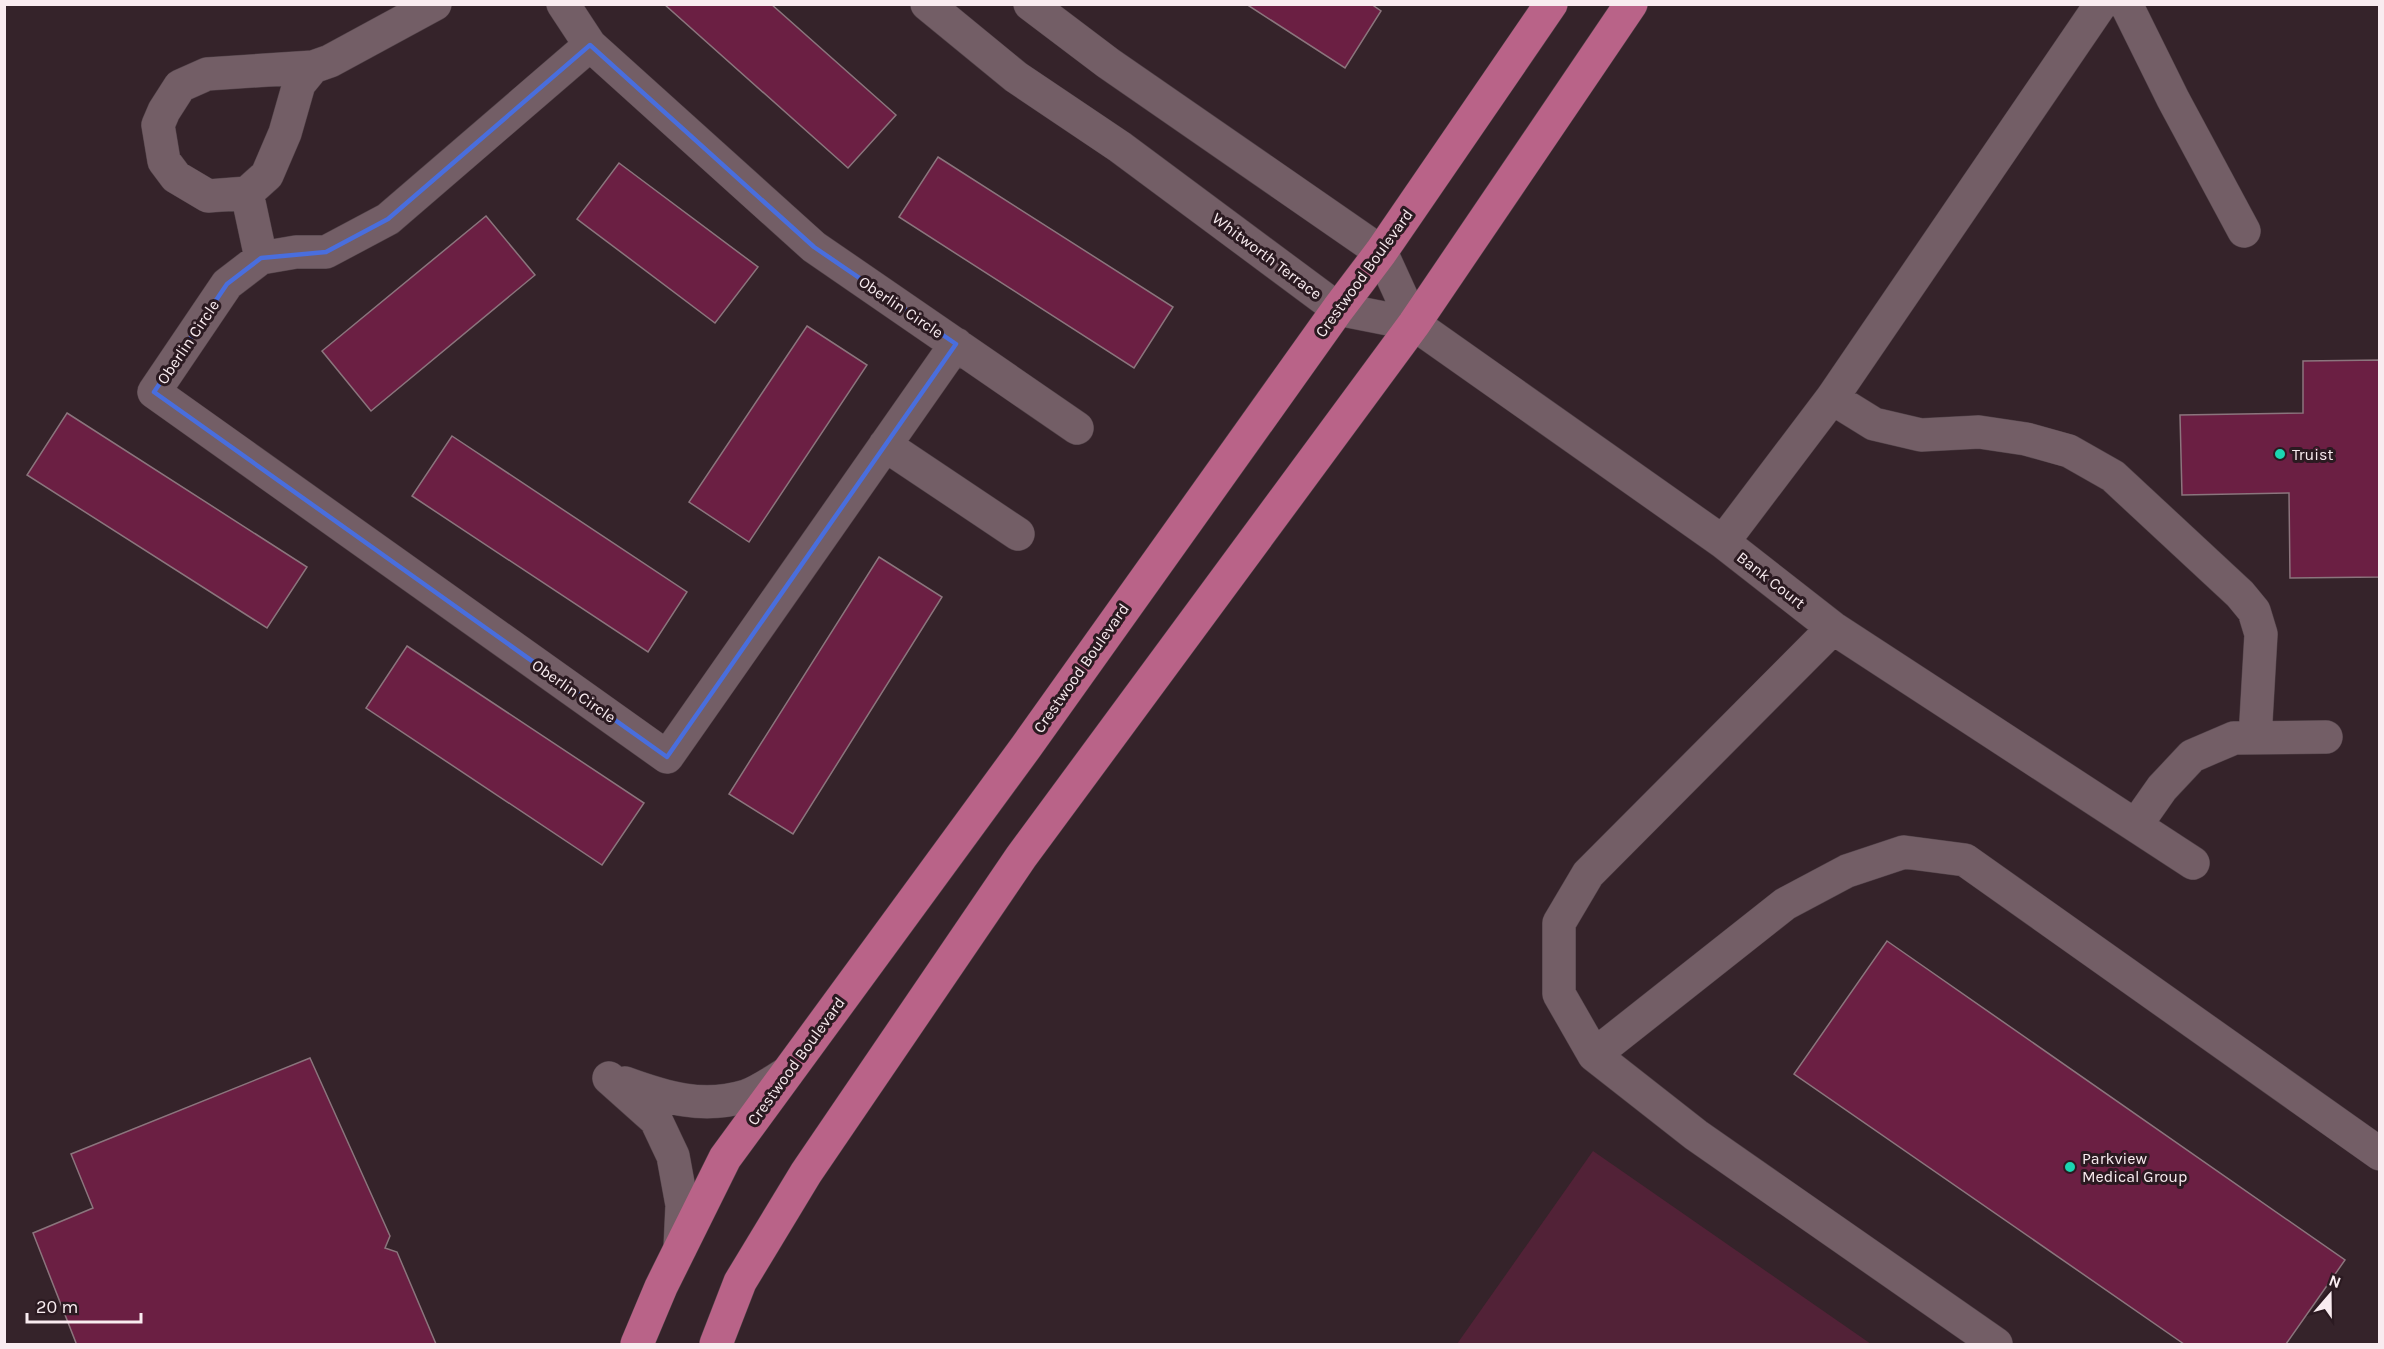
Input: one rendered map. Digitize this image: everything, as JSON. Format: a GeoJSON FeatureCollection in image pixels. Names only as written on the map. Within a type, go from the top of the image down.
{"type":"FeatureCollection","features":[{"type":"Feature","properties":{"kind":"main road","name":"Crestwood Boulevard"},"geometry":{"type":"LineString","coordinates":[[637,1344],[680,1248],[725,1158],[1026,747],[1381,252],[1551,4]]}},
{"type":"Feature","properties":{"kind":"main road"},"geometry":{"type":"LineString","coordinates":[[716,1344],[740,1282],[806,1173],[1015,867],[1414,324],[1631,4]]}},
{"type":"Feature","properties":{"kind":"street"},"geometry":{"type":"LineString","coordinates":[[313,67],[299,84],[285,133],[267,176],[247,193],[208,196],[176,177],[164,161],[158,125],[180,86],[207,74],[313,67],[330,61],[435,4]]}},
{"type":"Feature","properties":{"kind":"street","name":"Oberlin Circle"},"geometry":{"type":"LineString","coordinates":[[563,4],[590,45],[814,247],[956,344],[667,757],[154,393],[227,285],[261,258],[296,252],[326,252],[388,219],[590,45]]}},
{"type":"Feature","properties":{"kind":"street","name":"Whitworth Terrace"},"geometry":{"type":"LineString","coordinates":[[927,4],[1016,77],[1120,147],[1338,309],[1414,324]]}},
{"type":"Feature","properties":{"kind":"street"},"geometry":{"type":"LineString","coordinates":[[1030,4],[1108,63],[1381,252],[1414,324]]}},
{"type":"Feature","properties":{"kind":"street"},"geometry":{"type":"LineString","coordinates":[[1724,542],[1832,398],[2101,4]]}},
{"type":"Feature","properties":{"kind":"street"},"geometry":{"type":"LineString","coordinates":[[2126,4],[2173,99],[2244,231]]}},
{"type":"Feature","properties":{"kind":"street"},"geometry":{"type":"LineString","coordinates":[[247,193],[261,258]]}},
{"type":"Feature","properties":{"kind":"street","name":"Bank Court"},"geometry":{"type":"LineString","coordinates":[[1414,324],[1724,542],[1833,628],[2193,863]]}},
{"type":"Feature","properties":{"kind":"street"},"geometry":{"type":"LineString","coordinates":[[956,344],[1077,428]]}},
{"type":"Feature","properties":{"kind":"street"},"geometry":{"type":"LineString","coordinates":[[1832,398],[1874,424],[1921,435],[1979,432],[2026,439],[2069,450],[2113,476],[2240,594],[2254,610],[2261,634],[2255,738]]}},
{"type":"Feature","properties":{"kind":"street"},"geometry":{"type":"LineString","coordinates":[[885,445],[1018,534]]}},
{"type":"Feature","properties":{"kind":"street"},"geometry":{"type":"LineString","coordinates":[[1833,628],[1588,874],[1559,923],[1559,994],[1594,1055],[1696,1135],[1996,1344]]}},
{"type":"Feature","properties":{"kind":"street"},"geometry":{"type":"LineString","coordinates":[[2136,825],[2162,788],[2192,756],[2234,738],[2326,737]]}},
{"type":"Feature","properties":{"kind":"street"},"geometry":{"type":"LineString","coordinates":[[1594,1055],[1785,904],[1847,871],[1904,852],[1965,860],[2379,1154]]}},
{"type":"Feature","properties":{"kind":"street"},"geometry":{"type":"LineString","coordinates":[[680,1248],[682,1205],[673,1156],[656,1120],[609,1078],[664,1098],[712,1103],[748,1095],[787,1073]]}},
{"type":"Feature","properties":{"kind":"highlighted area"},"geometry":{"type":"Polygon","coordinates":[[[590,45],[814,247],[956,344],[667,757],[154,392],[227,284],[261,258],[326,252],[388,219],[590,45]]]}},
{"type":"Feature","properties":{"kind":"shaded area"},"geometry":{"type":"Polygon","coordinates":[[[1593,1151],[1871,1344],[1457,1344],[1593,1151]]]}},
{"type":"Feature","properties":{"kind":"building"},"geometry":{"type":"Polygon","coordinates":[[[664,4],[771,4],[896,115],[848,168],[664,4]]]}},
{"type":"Feature","properties":{"kind":"building"},"geometry":{"type":"Polygon","coordinates":[[[1246,4],[1371,4],[1381,11],[1345,68],[1246,4]]]}},
{"type":"Feature","properties":{"kind":"building"},"geometry":{"type":"Polygon","coordinates":[[[938,157],[1173,307],[1134,368],[899,217],[938,157]]]}},
{"type":"Feature","properties":{"kind":"building"},"geometry":{"type":"Polygon","coordinates":[[[619,163],[758,267],[715,323],[577,219],[619,163]]]}},
{"type":"Feature","properties":{"kind":"building"},"geometry":{"type":"Polygon","coordinates":[[[486,216],[535,275],[371,411],[322,351],[486,216]]]}},
{"type":"Feature","properties":{"kind":"building"},"geometry":{"type":"Polygon","coordinates":[[[807,326],[867,365],[749,542],[689,502],[807,326]]]}},
{"type":"Feature","properties":{"kind":"building","name":"Truist"},"geometry":{"type":"Polygon","coordinates":[[[2380,360],[2380,577],[2290,578],[2289,493],[2182,495],[2180,415],[2303,413],[2303,361],[2380,360]]]}},
{"type":"Feature","properties":{"kind":"building"},"geometry":{"type":"Polygon","coordinates":[[[67,413],[307,567],[267,628],[27,475],[67,413]]]}},
{"type":"Feature","properties":{"kind":"building"},"geometry":{"type":"Polygon","coordinates":[[[452,436],[687,592],[648,652],[412,496],[452,436]]]}},
{"type":"Feature","properties":{"kind":"building"},"geometry":{"type":"Polygon","coordinates":[[[879,557],[942,597],[793,834],[729,794],[879,557]]]}},
{"type":"Feature","properties":{"kind":"building"},"geometry":{"type":"Polygon","coordinates":[[[407,646],[644,803],[602,865],[366,708],[407,646]]]}},
{"type":"Feature","properties":{"kind":"building","name":"Parkview Medical Group"},"geometry":{"type":"Polygon","coordinates":[[[1887,941],[2345,1260],[2286,1344],[2184,1344],[1794,1074],[1887,941]]]}},
{"type":"Feature","properties":{"kind":"building"},"geometry":{"type":"Polygon","coordinates":[[[310,1058],[390,1236],[385,1248],[397,1252],[436,1344],[74,1344],[76,1343],[33,1233],[93,1208],[71,1154],[310,1058]]]}},
{"type":"Feature","properties":{"kind":"place","name":"Truist"},"geometry":{"type":"Point","coordinates":[2280,454]}},
{"type":"Feature","properties":{"kind":"place","name":"Parkview Medical Group"},"geometry":{"type":"Point","coordinates":[2070,1167]}}]}
